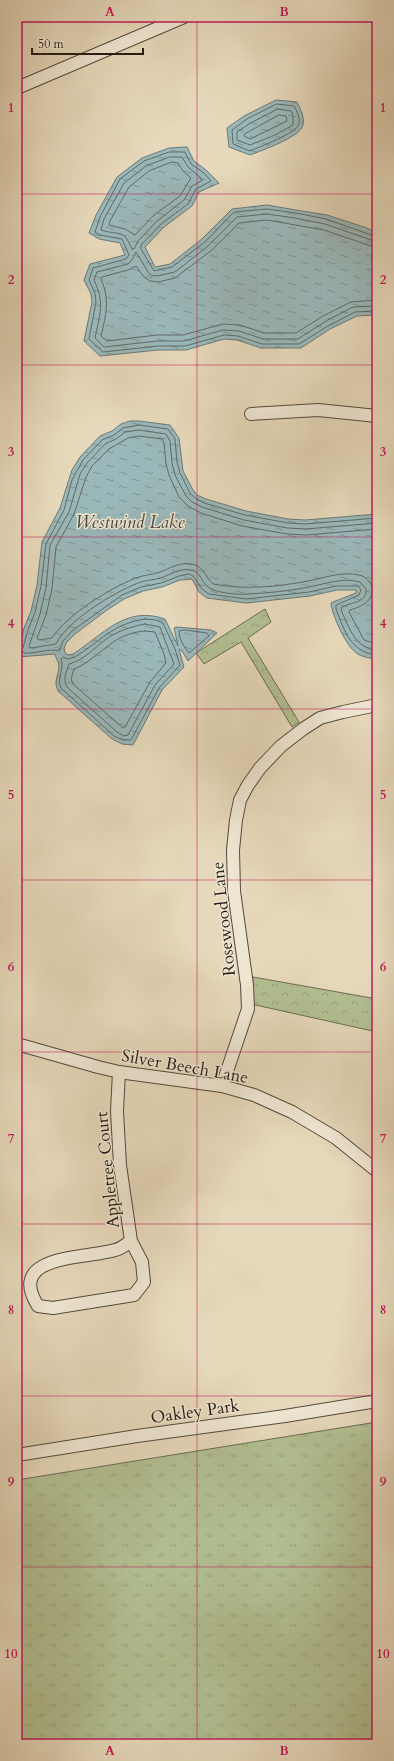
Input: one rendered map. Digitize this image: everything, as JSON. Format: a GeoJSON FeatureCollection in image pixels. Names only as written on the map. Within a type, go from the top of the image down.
{"type":"FeatureCollection","features":[{"type":"Feature","properties":{"kind":"street"},"geometry":{"type":"LineString","coordinates":[[17,88],[184,17]]}},
{"type":"Feature","properties":{"kind":"street"},"geometry":{"type":"LineString","coordinates":[[251,414],[318,410],[377,416]]}},
{"type":"Feature","properties":{"kind":"street","name":"Rosewood Lane"},"geometry":{"type":"LineString","coordinates":[[222,1086],[248,1009],[234,891],[233,850],[240,800],[260,768],[281,746],[303,729],[320,718],[377,705]]}},
{"type":"Feature","properties":{"kind":"street","name":"Silver Beech Lane"},"geometry":{"type":"LineString","coordinates":[[17,1044],[119,1072],[222,1086],[254,1095],[292,1112],[336,1138],[377,1171]]}},
{"type":"Feature","properties":{"kind":"street","name":"Appletree Court"},"geometry":{"type":"LineString","coordinates":[[119,1072],[117,1111],[120,1165],[131,1241],[142,1262],[144,1282],[134,1295],[53,1308],[38,1306],[31,1294],[30,1281],[32,1274],[42,1266],[116,1250],[131,1241]]}},
{"type":"Feature","properties":{"kind":"street","name":"Oakley Park"},"geometry":{"type":"LineString","coordinates":[[17,1455],[377,1401]]}},
{"type":"Feature","properties":{"kind":"green space"},"geometry":{"type":"Polygon","coordinates":[[[265,609],[271,622],[248,638],[299,722],[292,727],[241,642],[204,664],[196,653],[265,609]]]}},
{"type":"Feature","properties":{"kind":"green space"},"geometry":{"type":"Polygon","coordinates":[[[253,977],[377,999],[377,1032],[251,1004],[253,977]]]}},
{"type":"Feature","properties":{"kind":"green space"},"geometry":{"type":"Polygon","coordinates":[[[377,1422],[377,1744],[17,1744],[17,1480],[377,1422]]]}},
{"type":"Feature","properties":{"kind":"water"},"geometry":{"type":"Polygon","coordinates":[[[276,100],[297,102],[303,119],[301,130],[280,143],[250,155],[229,147],[227,128],[244,116],[276,100]]]}},
{"type":"Feature","properties":{"kind":"water"},"geometry":{"type":"Polygon","coordinates":[[[187,147],[194,161],[219,183],[199,192],[192,206],[164,227],[145,247],[155,267],[170,264],[202,239],[232,209],[267,205],[327,215],[367,228],[377,233],[377,315],[357,316],[330,329],[301,348],[261,348],[237,340],[224,339],[186,350],[158,350],[100,356],[84,341],[92,302],[91,294],[84,280],[90,264],[125,255],[120,243],[99,239],[89,233],[96,215],[117,177],[142,158],[169,148],[187,147]]]}},
{"type":"Feature","properties":{"kind":"water","name":"Westwind Lake"},"geometry":{"type":"Polygon","coordinates":[[[130,421],[170,425],[179,438],[183,471],[197,495],[206,499],[246,511],[288,519],[305,520],[377,514],[377,659],[362,656],[350,647],[336,621],[332,608],[331,603],[356,593],[356,590],[337,590],[310,596],[246,603],[207,598],[199,592],[192,579],[180,580],[162,587],[143,591],[124,599],[75,634],[66,643],[64,649],[66,654],[73,654],[115,624],[138,616],[151,616],[165,619],[178,646],[174,628],[176,627],[211,630],[217,633],[188,661],[179,649],[184,667],[162,690],[133,745],[122,744],[112,739],[58,691],[56,681],[59,666],[55,654],[19,657],[24,628],[31,611],[37,585],[42,542],[60,508],[72,470],[80,457],[100,436],[112,431],[121,424],[130,421]]]}}]}
